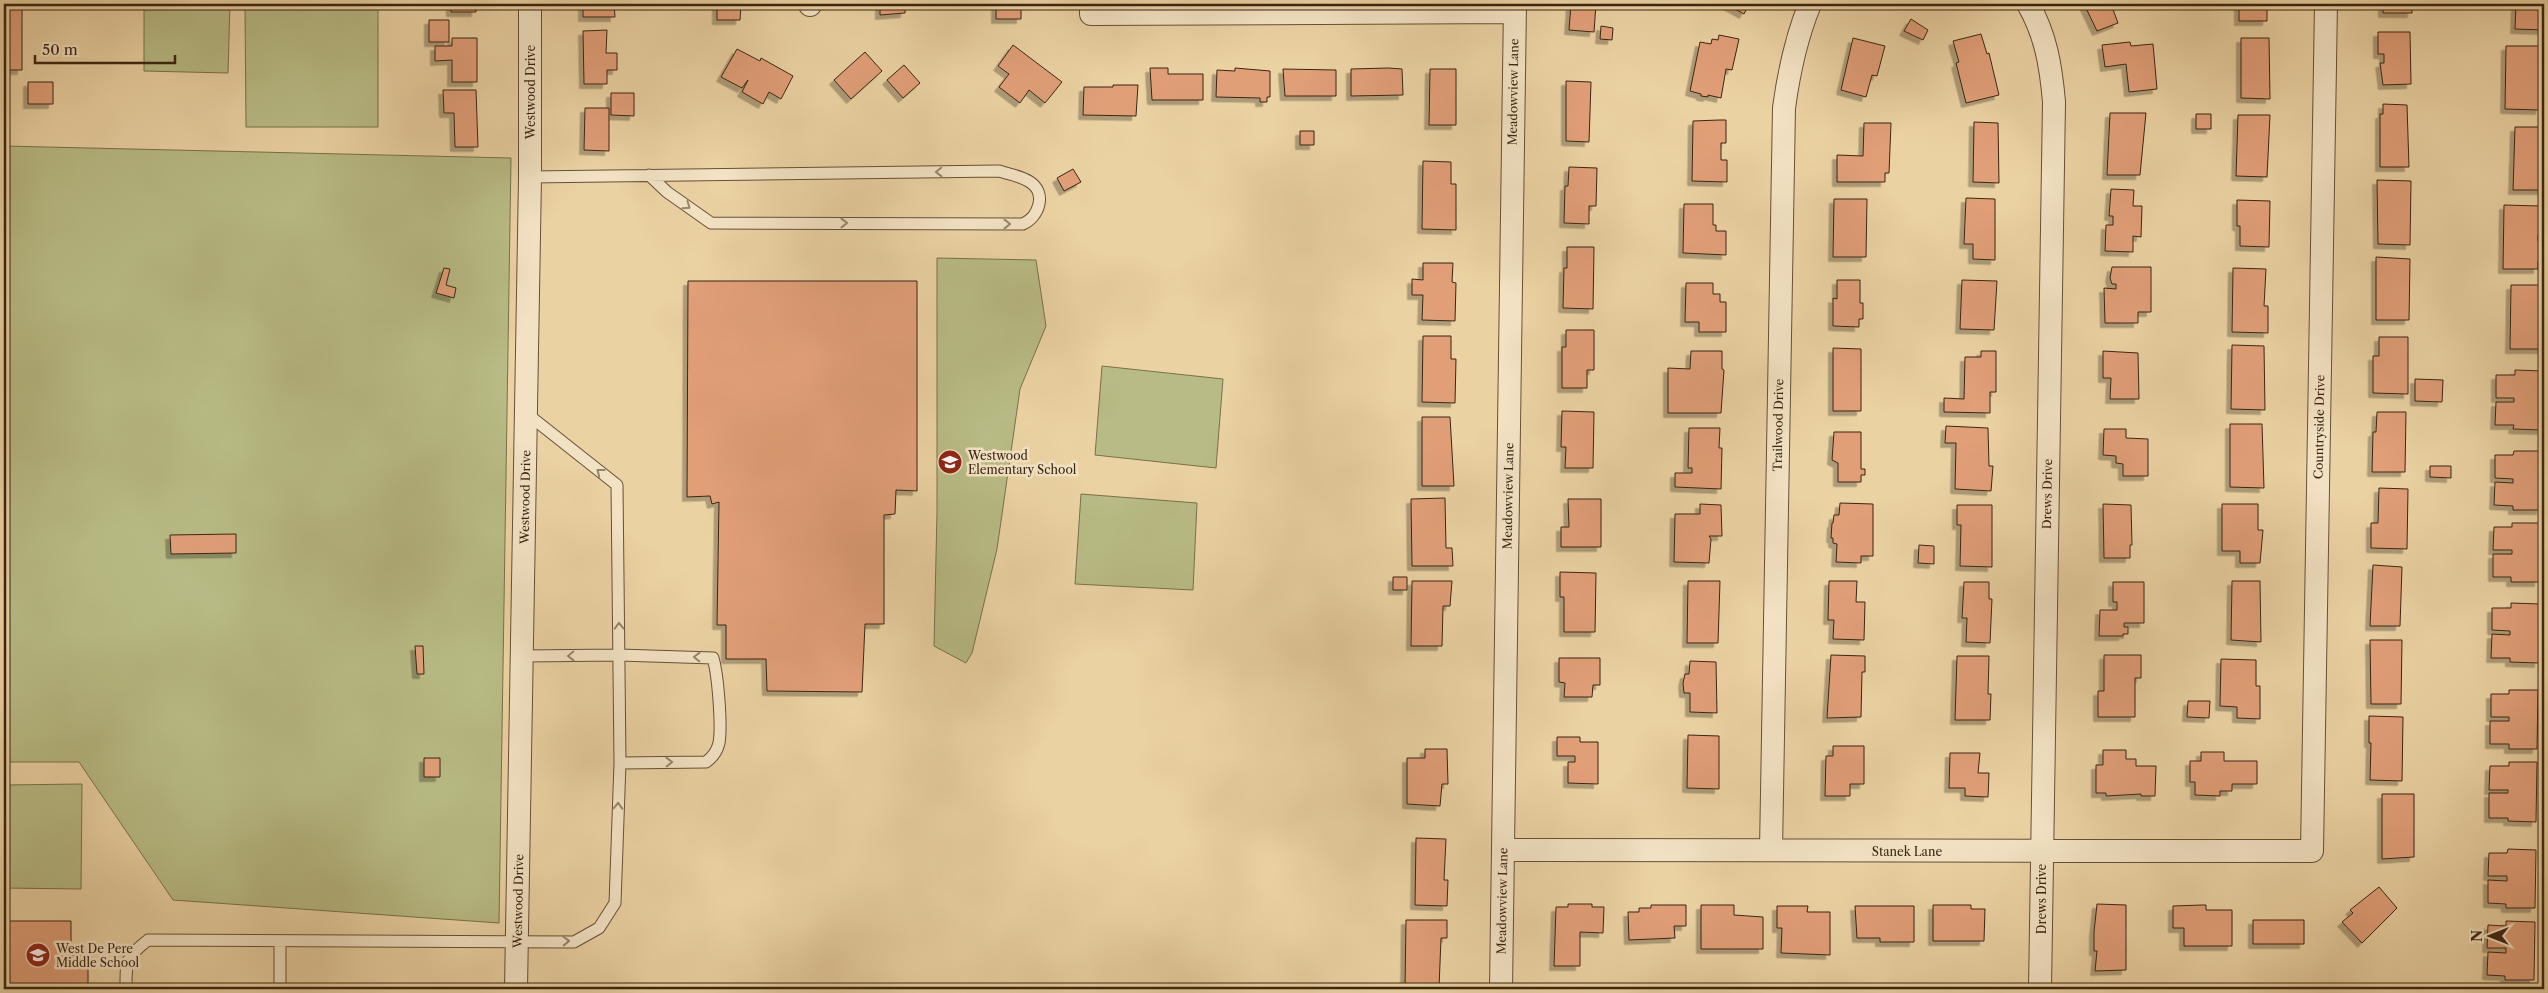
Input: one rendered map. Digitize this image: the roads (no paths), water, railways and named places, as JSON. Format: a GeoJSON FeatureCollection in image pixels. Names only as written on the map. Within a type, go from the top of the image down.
{"type":"FeatureCollection","features":[{"type":"Feature","properties":{"kind":"street","name":"Westwood Drive"},"geometry":{"type":"LineString","coordinates":[[516,989],[530,177],[530,4]]}},
{"type":"Feature","properties":{"kind":"street"},"geometry":{"type":"LineString","coordinates":[[1091,4],[1091,14],[1515,8]]}},
{"type":"Feature","properties":{"kind":"street","name":"Trailwood Drive"},"geometry":{"type":"LineString","coordinates":[[1771,850],[1784,108],[1789,66],[1810,4]]}},
{"type":"Feature","properties":{"kind":"street","name":"Drews Drive"},"geometry":{"type":"LineString","coordinates":[[2028,4],[2044,39],[2050,67],[2054,102],[2040,989]]}},
{"type":"Feature","properties":{"kind":"street","name":"Countryside Drive"},"geometry":{"type":"LineString","coordinates":[[2312,851],[2326,4]]}},
{"type":"Feature","properties":{"kind":"street","name":"Meadowview Lane"},"geometry":{"type":"LineString","coordinates":[[1501,989],[1515,8]]}},
{"type":"Feature","properties":{"kind":"street","name":"Stanek Lane"},"geometry":{"type":"LineString","coordinates":[[1503,850],[2312,851]]}},
{"type":"Feature","properties":{"kind":"lane"},"geometry":{"type":"LineString","coordinates":[[530,177],[999,171],[1029,182],[1038,189],[1039,201],[1038,212],[1023,224],[711,223],[667,192],[649,176]]}},
{"type":"Feature","properties":{"kind":"lane"},"geometry":{"type":"LineString","coordinates":[[126,989],[126,967],[131,953],[148,940],[574,942],[599,928],[614,903],[620,763],[617,485],[526,413]]}},
{"type":"Feature","properties":{"kind":"lane"},"geometry":{"type":"LineString","coordinates":[[522,656],[619,655],[713,658],[717,672],[719,743],[714,756],[706,762],[620,763]]}},
{"type":"Feature","properties":{"kind":"lane"},"geometry":{"type":"LineString","coordinates":[[280,941],[280,989]]}},
{"type":"Feature","properties":{"kind":"place","name":"Westwood Elementary School"},"geometry":{"type":"Point","coordinates":[950,462]}},
{"type":"Feature","properties":{"kind":"place","name":"West De Pere Middle School"},"geometry":{"type":"Point","coordinates":[38,955]}}]}
